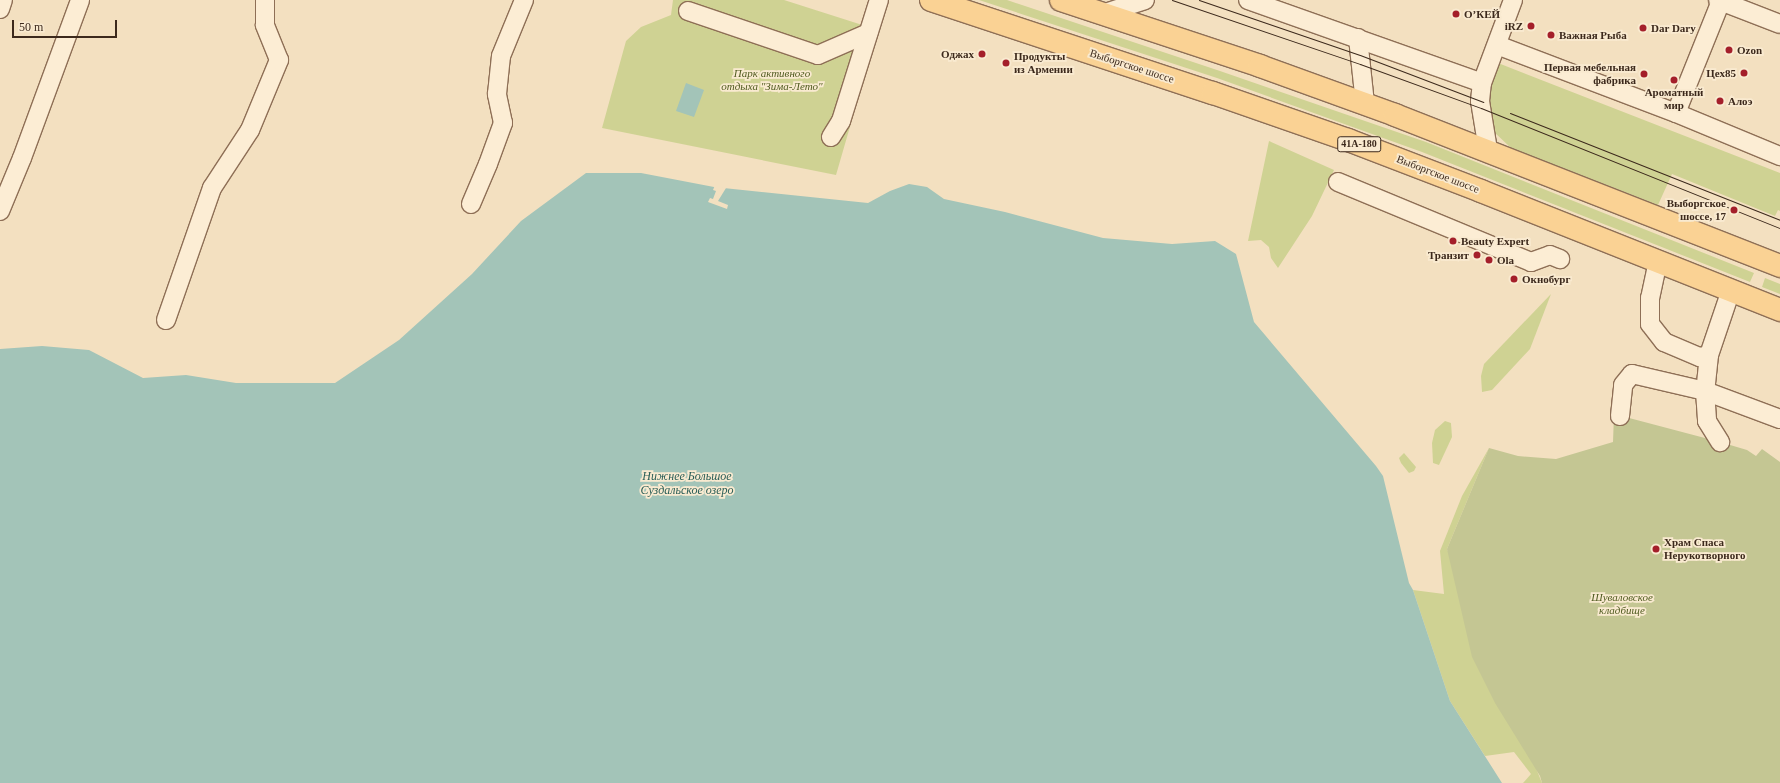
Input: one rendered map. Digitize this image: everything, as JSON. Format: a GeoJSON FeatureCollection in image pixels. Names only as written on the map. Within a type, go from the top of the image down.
{"type":"FeatureCollection","features":[{"type":"Feature","properties":{"kind":"main road","name":"Выборгское шоссе"},"geometry":{"type":"LineString","coordinates":[[931,0],[1212,92],[1325,132],[1474,188],[1780,310]]}},
{"type":"Feature","properties":{"kind":"main road"},"geometry":{"type":"LineString","coordinates":[[1061,0],[1365,104],[1488,150],[1780,266]]}},
{"type":"Feature","properties":{"kind":"street"},"geometry":{"type":"LineString","coordinates":[[0,9],[3,0]]}},
{"type":"Feature","properties":{"kind":"street"},"geometry":{"type":"LineString","coordinates":[[0,211],[22,158],[80,0]]}},
{"type":"Feature","properties":{"kind":"street"},"geometry":{"type":"LineString","coordinates":[[166,320],[212,188],[250,130],[279,60],[265,25],[265,0]]}},
{"type":"Feature","properties":{"kind":"street"},"geometry":{"type":"LineString","coordinates":[[471,204],[488,164],[503,122],[497,94],[501,56],[524,0]]}},
{"type":"Feature","properties":{"kind":"street"},"geometry":{"type":"LineString","coordinates":[[831,137],[841,122],[878,0]]}},
{"type":"Feature","properties":{"kind":"street"},"geometry":{"type":"LineString","coordinates":[[1102,14],[1145,0]]}},
{"type":"Feature","properties":{"kind":"street"},"geometry":{"type":"LineString","coordinates":[[1248,0],[1482,83]]}},
{"type":"Feature","properties":{"kind":"street"},"geometry":{"type":"LineString","coordinates":[[1488,150],[1480,101],[1482,83],[1513,0]]}},
{"type":"Feature","properties":{"kind":"street"},"geometry":{"type":"LineString","coordinates":[[1676,113],[1719,0],[1778,18]]}},
{"type":"Feature","properties":{"kind":"street"},"geometry":{"type":"LineString","coordinates":[[688,11],[818,55],[868,33]]}},
{"type":"Feature","properties":{"kind":"street"},"geometry":{"type":"LineString","coordinates":[[1358,38],[1365,104]]}},
{"type":"Feature","properties":{"kind":"street"},"geometry":{"type":"LineString","coordinates":[[1497,45],[1676,113],[1780,156]]}},
{"type":"Feature","properties":{"kind":"street"},"geometry":{"type":"LineString","coordinates":[[1338,182],[1531,262],[1550,255],[1560,259]]}},
{"type":"Feature","properties":{"kind":"street"},"geometry":{"type":"LineString","coordinates":[[1658,261],[1650,298],[1650,324],[1664,342],[1700,357],[1709,355]]}},
{"type":"Feature","properties":{"kind":"street"},"geometry":{"type":"LineString","coordinates":[[1720,442],[1707,421],[1705,391],[1709,355],[1731,290]]}},
{"type":"Feature","properties":{"kind":"street"},"geometry":{"type":"LineString","coordinates":[[1620,416],[1623,385],[1632,374],[1705,391],[1780,419]]}},
{"type":"Feature","properties":{"kind":"green space","name":"Парк активного отдыха \"Зима-Лето\""},"geometry":{"type":"Polygon","coordinates":[[[673,0],[784,0],[878,30],[836,175],[602,128],[626,41],[641,27],[671,15],[673,0]]]}},
{"type":"Feature","properties":{"kind":"green space"},"geometry":{"type":"Polygon","coordinates":[[[979,0],[1007,0],[1426,142],[1754,273],[1750,282],[1422,152],[1217,78],[979,0]]]}},
{"type":"Feature","properties":{"kind":"green space"},"geometry":{"type":"Polygon","coordinates":[[[1498,63],[1780,173],[1780,211],[1778,210],[1775,216],[1672,174],[1658,205],[1511,148],[1493,131],[1488,97],[1498,63]]]}},
{"type":"Feature","properties":{"kind":"green space"},"geometry":{"type":"Polygon","coordinates":[[[1269,141],[1334,170],[1312,216],[1278,268],[1271,258],[1269,247],[1261,240],[1248,241],[1269,141]]]}},
{"type":"Feature","properties":{"kind":"green space"},"geometry":{"type":"Polygon","coordinates":[[[1765,278],[1780,284],[1780,294],[1762,287],[1765,278]]]}},
{"type":"Feature","properties":{"kind":"green space"},"geometry":{"type":"Polygon","coordinates":[[[1551,294],[1530,349],[1492,390],[1482,392],[1481,376],[1484,364],[1551,294]]]}},
{"type":"Feature","properties":{"kind":"green space","name":"Шуваловское кладбище"},"geometry":{"type":"Polygon","coordinates":[[[1614,414],[1720,442],[1747,450],[1756,456],[1762,449],[1780,462],[1780,783],[1542,783],[1540,776],[1495,703],[1472,657],[1447,549],[1489,448],[1518,456],[1556,459],[1613,442],[1614,414]]]}},
{"type":"Feature","properties":{"kind":"green space"},"geometry":{"type":"Polygon","coordinates":[[[1445,421],[1451,423],[1452,437],[1439,465],[1433,463],[1432,443],[1435,430],[1445,421]]]}},
{"type":"Feature","properties":{"kind":"green space"},"geometry":{"type":"Polygon","coordinates":[[[1489,448],[1447,549],[1542,783],[1523,783],[1531,774],[1514,752],[1485,756],[1450,701],[1413,590],[1444,594],[1440,551],[1462,496],[1489,448]]]}},
{"type":"Feature","properties":{"kind":"green space"},"geometry":{"type":"Polygon","coordinates":[[[1404,453],[1416,467],[1414,471],[1409,473],[1399,458],[1404,453]]]}},
{"type":"Feature","properties":{"kind":"water"},"geometry":{"type":"Polygon","coordinates":[[[686,83],[704,90],[694,117],[676,111],[686,83]]]}},
{"type":"Feature","properties":{"kind":"water","name":"Нижнее Большое Суздальское озеро"},"geometry":{"type":"Polygon","coordinates":[[[586,173],[641,173],[714,187],[868,203],[890,191],[909,184],[927,187],[944,199],[1005,212],[1103,238],[1172,244],[1215,241],[1236,254],[1254,322],[1383,476],[1409,583],[1413,590],[1450,701],[1502,783],[0,783],[0,349],[42,346],[89,350],[143,378],[186,375],[236,383],[335,383],[399,340],[472,274],[521,221],[586,173]]]}},
{"type":"Feature","properties":{"kind":"pier"},"geometry":{"type":"Polygon","coordinates":[[[715,185],[726,188],[718,201],[728,205],[727,209],[708,202],[710,198],[713,199],[716,191],[713,190],[715,185]]]}},
{"type":"Feature","properties":{"kind":"tram line"},"geometry":{"type":"LineString","coordinates":[[1172,0],[1360,64],[1481,108],[1780,228]]}},
{"type":"Feature","properties":{"kind":"tram line"},"geometry":{"type":"LineString","coordinates":[[1199,0],[1360,55],[1483,102]]}},
{"type":"Feature","properties":{"kind":"tram line"},"geometry":{"type":"LineString","coordinates":[[1510,113],[1780,220]]}},
{"type":"Feature","properties":{"kind":"place","name":"О’КЕЙ"},"geometry":{"type":"Point","coordinates":[1456,14]}},
{"type":"Feature","properties":{"kind":"place","name":"iRZ"},"geometry":{"type":"Point","coordinates":[1531,26]}},
{"type":"Feature","properties":{"kind":"place","name":"Dar Dary"},"geometry":{"type":"Point","coordinates":[1643,28]}},
{"type":"Feature","properties":{"kind":"place","name":"Важная Рыба"},"geometry":{"type":"Point","coordinates":[1551,35]}},
{"type":"Feature","properties":{"kind":"place","name":"Ozon"},"geometry":{"type":"Point","coordinates":[1729,50]}},
{"type":"Feature","properties":{"kind":"place","name":"Оджах"},"geometry":{"type":"Point","coordinates":[982,54]}},
{"type":"Feature","properties":{"kind":"place","name":"Продукты из Армении"},"geometry":{"type":"Point","coordinates":[1006,63]}},
{"type":"Feature","properties":{"kind":"place","name":"Цех85"},"geometry":{"type":"Point","coordinates":[1744,73]}},
{"type":"Feature","properties":{"kind":"place","name":"Первая мебельная фабрика"},"geometry":{"type":"Point","coordinates":[1644,74]}},
{"type":"Feature","properties":{"kind":"place","name":"Ароматный мир"},"geometry":{"type":"Point","coordinates":[1674,80]}},
{"type":"Feature","properties":{"kind":"place","name":"Алоэ"},"geometry":{"type":"Point","coordinates":[1720,101]}},
{"type":"Feature","properties":{"kind":"place","name":"Выборгское шоссе, 17"},"geometry":{"type":"Point","coordinates":[1734,210]}},
{"type":"Feature","properties":{"kind":"place","name":"Beauty Expert"},"geometry":{"type":"Point","coordinates":[1453,241]}},
{"type":"Feature","properties":{"kind":"place","name":"Транзит"},"geometry":{"type":"Point","coordinates":[1477,255]}},
{"type":"Feature","properties":{"kind":"place","name":"Ola"},"geometry":{"type":"Point","coordinates":[1489,260]}},
{"type":"Feature","properties":{"kind":"place","name":"Окнобург"},"geometry":{"type":"Point","coordinates":[1514,279]}},
{"type":"Feature","properties":{"kind":"place","name":"Храм Спаса Нерукотворного"},"geometry":{"type":"Point","coordinates":[1656,549]}}]}
